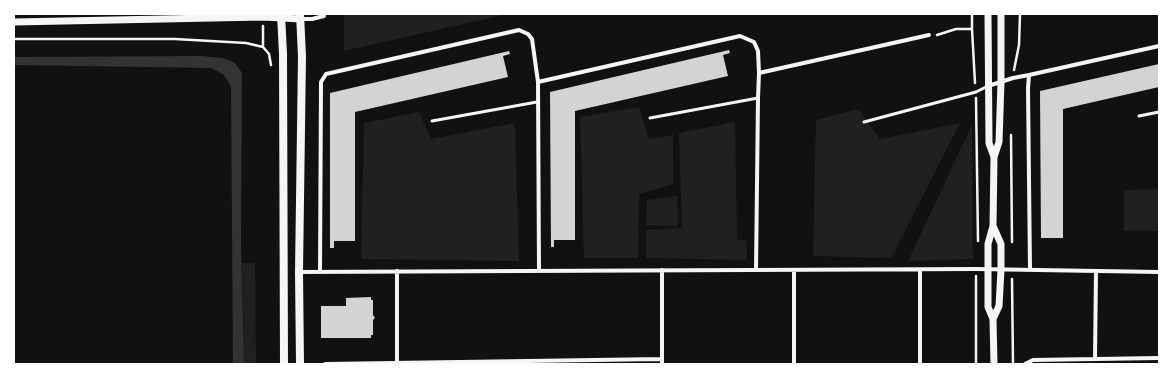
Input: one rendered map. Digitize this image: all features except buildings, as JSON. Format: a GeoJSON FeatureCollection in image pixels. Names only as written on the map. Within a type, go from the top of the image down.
{"type":"FeatureCollection","features":[{"type":"Feature","properties":{"kind":"main road"},"geometry":{"type":"LineString","coordinates":[[281,16],[283,54],[284,364]]}},
{"type":"Feature","properties":{"kind":"main road"},"geometry":{"type":"LineString","coordinates":[[300,16],[302,60],[299,272],[300,364]]}},
{"type":"Feature","properties":{"kind":"street"},"geometry":{"type":"LineString","coordinates":[[14,22],[281,16],[300,16],[312,19],[324,16],[324,14]]}},
{"type":"Feature","properties":{"kind":"street"},"geometry":{"type":"LineString","coordinates":[[988,14],[989,143],[994,157]]}},
{"type":"Feature","properties":{"kind":"street"},"geometry":{"type":"LineString","coordinates":[[994,364],[993,319],[988,307],[987,269],[988,244],[993,226],[994,157],[999,142],[1001,14]]}},
{"type":"Feature","properties":{"kind":"street"},"geometry":{"type":"LineString","coordinates":[[320,271],[321,82],[326,74],[519,30],[528,34],[532,39],[538,82],[539,271]]}},
{"type":"Feature","properties":{"kind":"street"},"geometry":{"type":"LineString","coordinates":[[759,73],[929,35]]}},
{"type":"Feature","properties":{"kind":"street"},"geometry":{"type":"LineString","coordinates":[[538,82],[740,36],[754,42],[758,51],[759,73],[756,270]]}},
{"type":"Feature","properties":{"kind":"street"},"geometry":{"type":"LineString","coordinates":[[988,86],[1013,78],[1159,46]]}},
{"type":"Feature","properties":{"kind":"street"},"geometry":{"type":"LineString","coordinates":[[1029,75],[1030,270]]}},
{"type":"Feature","properties":{"kind":"street"},"geometry":{"type":"LineString","coordinates":[[993,226],[1001,244],[999,306],[993,319]]}},
{"type":"Feature","properties":{"kind":"street"},"geometry":{"type":"LineString","coordinates":[[299,272],[976,269],[1159,272]]}},
{"type":"Feature","properties":{"kind":"street"},"geometry":{"type":"LineString","coordinates":[[662,270],[662,364]]}},
{"type":"Feature","properties":{"kind":"street"},"geometry":{"type":"LineString","coordinates":[[794,270],[794,364]]}},
{"type":"Feature","properties":{"kind":"street"},"geometry":{"type":"LineString","coordinates":[[920,270],[920,364]]}},
{"type":"Feature","properties":{"kind":"street"},"geometry":{"type":"LineString","coordinates":[[397,271],[397,362]]}},
{"type":"Feature","properties":{"kind":"street"},"geometry":{"type":"LineString","coordinates":[[1095,359],[1096,271]]}},
{"type":"Feature","properties":{"kind":"street"},"geometry":{"type":"LineString","coordinates":[[1025,364],[1033,360],[1159,358]]}},
{"type":"Feature","properties":{"kind":"street"},"geometry":{"type":"LineString","coordinates":[[325,364],[662,359]]}},
{"type":"Feature","properties":{"kind":"lane"},"geometry":{"type":"LineString","coordinates":[[864,122],[976,92],[988,86]]}},
{"type":"Feature","properties":{"kind":"lane"},"geometry":{"type":"LineString","coordinates":[[650,118],[758,98]]}},
{"type":"Feature","properties":{"kind":"lane"},"geometry":{"type":"LineString","coordinates":[[432,121],[537,102]]}},
{"type":"Feature","properties":{"kind":"lane"},"geometry":{"type":"LineString","coordinates":[[1139,116],[1159,112]]}},
{"type":"Feature","properties":{"kind":"path"},"geometry":{"type":"LineString","coordinates":[[972,14],[976,92],[978,245]]}},
{"type":"Feature","properties":{"kind":"path"},"geometry":{"type":"LineString","coordinates":[[1013,78],[1019,45],[1020,14]]}},
{"type":"Feature","properties":{"kind":"path"},"geometry":{"type":"LineString","coordinates":[[263,17],[263,47]]}},
{"type":"Feature","properties":{"kind":"path"},"geometry":{"type":"LineString","coordinates":[[929,35],[938,35],[956,29],[972,29]]}},
{"type":"Feature","properties":{"kind":"path"},"geometry":{"type":"LineString","coordinates":[[14,39],[175,39],[246,43],[263,47],[269,54],[271,65]]}},
{"type":"Feature","properties":{"kind":"path"},"geometry":{"type":"LineString","coordinates":[[1011,134],[1012,243]]}},
{"type":"Feature","properties":{"kind":"path"},"geometry":{"type":"LineString","coordinates":[[976,269],[976,364]]}},
{"type":"Feature","properties":{"kind":"path"},"geometry":{"type":"LineString","coordinates":[[1012,270],[1013,364]]}},
{"type":"Feature","properties":{"kind":"shaded area"},"geometry":{"type":"Polygon","coordinates":[[[507,14],[344,51],[344,15],[507,14]]]}},
{"type":"Feature","properties":{"kind":"shaded area"},"geometry":{"type":"Polygon","coordinates":[[[201,56],[223,58],[235,63],[242,73],[241,242],[244,364],[233,364],[231,86],[224,75],[211,68],[14,65],[14,57],[201,56]]]}},
{"type":"Feature","properties":{"kind":"shaded area"},"geometry":{"type":"Polygon","coordinates":[[[639,107],[649,139],[673,135],[673,184],[639,194],[638,258],[584,258],[580,117],[639,107]]]}},
{"type":"Feature","properties":{"kind":"shaded area"},"geometry":{"type":"Polygon","coordinates":[[[858,109],[880,139],[960,123],[891,258],[813,256],[816,120],[858,109]]]}},
{"type":"Feature","properties":{"kind":"shaded area"},"geometry":{"type":"Polygon","coordinates":[[[419,112],[431,139],[515,123],[519,261],[361,259],[364,123],[419,112]]]}},
{"type":"Feature","properties":{"kind":"shaded area"},"geometry":{"type":"Polygon","coordinates":[[[735,122],[737,239],[747,241],[747,260],[646,258],[646,230],[682,228],[679,133],[735,122]]]}},
{"type":"Feature","properties":{"kind":"shaded area"},"geometry":{"type":"Polygon","coordinates":[[[972,125],[973,259],[908,261],[972,125]]]}},
{"type":"Feature","properties":{"kind":"shaded area"},"geometry":{"type":"Polygon","coordinates":[[[1159,189],[1159,231],[1124,231],[1124,190],[1159,189]]]}},
{"type":"Feature","properties":{"kind":"shaded area"},"geometry":{"type":"Polygon","coordinates":[[[677,196],[678,226],[646,225],[647,200],[677,196]]]}},
{"type":"Feature","properties":{"kind":"shaded area"},"geometry":{"type":"Polygon","coordinates":[[[242,263],[255,263],[256,364],[244,364],[242,263]]]}}]}
